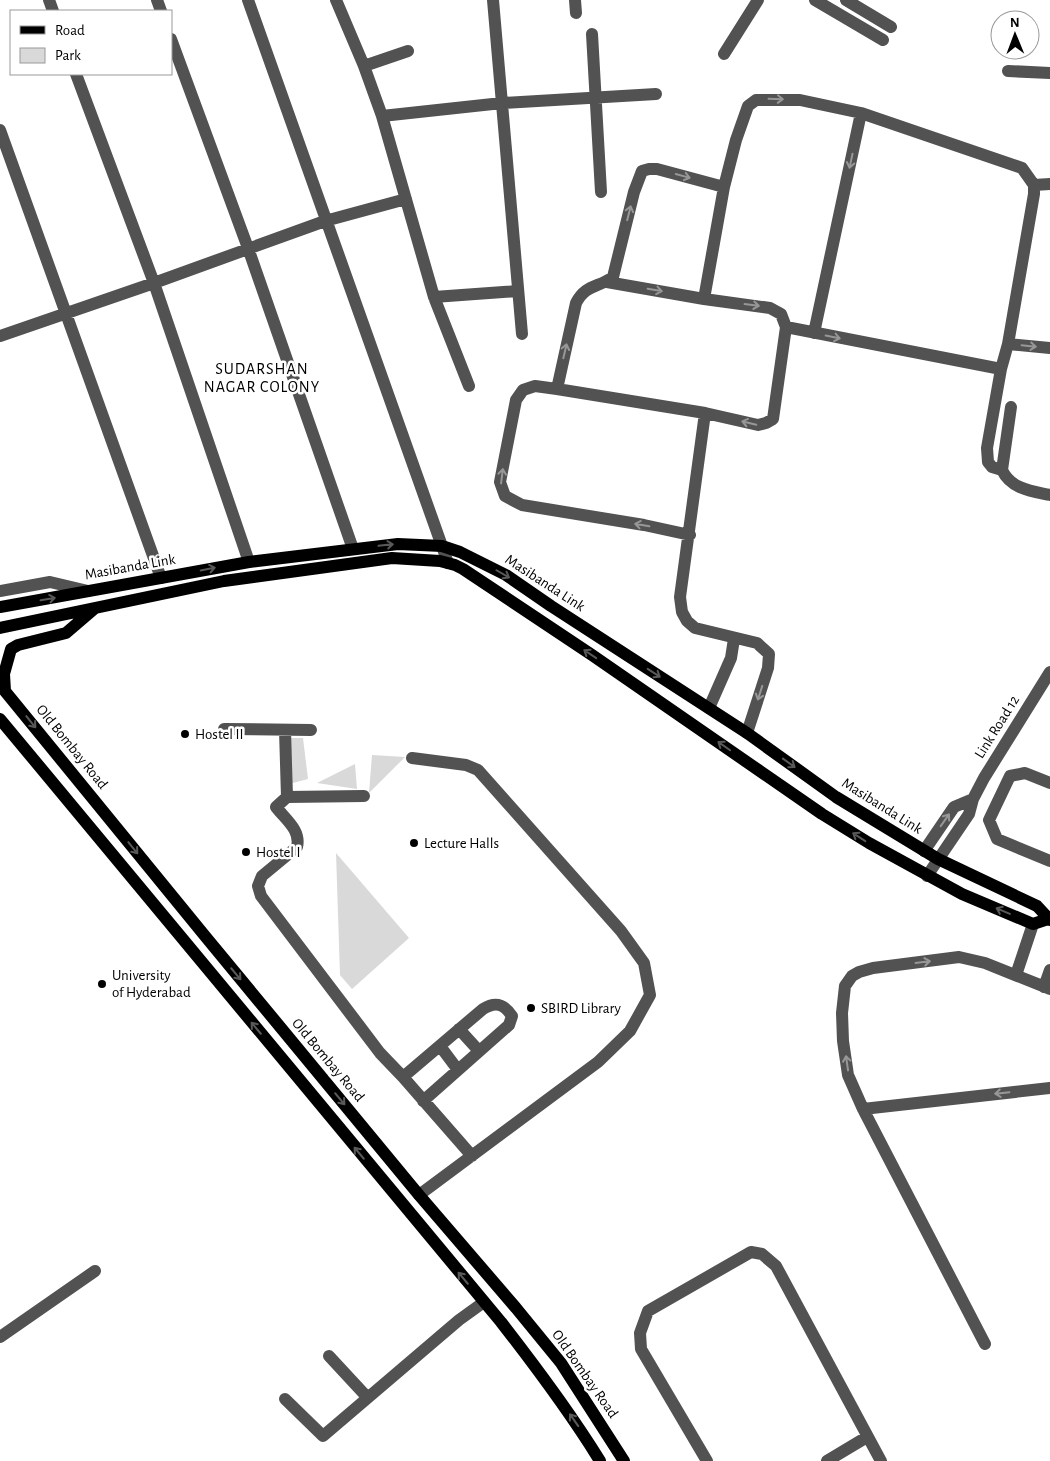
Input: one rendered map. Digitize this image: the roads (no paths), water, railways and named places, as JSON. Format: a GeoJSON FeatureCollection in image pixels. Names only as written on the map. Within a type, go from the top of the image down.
{"type":"FeatureCollection","features":[{"type":"Feature","properties":{"kind":"main road","name":"Masibanda Link"},"geometry":{"type":"LineString","coordinates":[[0,607],[249,562],[398,544],[442,546],[460,552],[506,575],[747,732],[836,798],[938,859],[1038,906],[1049,919]]}},
{"type":"Feature","properties":{"kind":"main road"},"geometry":{"type":"LineString","coordinates":[[0,628],[224,581],[392,558],[448,563],[463,569],[514,602],[822,814],[869,843],[962,894],[1033,924],[1049,919]]}},
{"type":"Feature","properties":{"kind":"main road"},"geometry":{"type":"LineString","coordinates":[[514,602],[525,588]]}},
{"type":"Feature","properties":{"kind":"main road"},"geometry":{"type":"LineString","coordinates":[[2,688],[11,650],[18,645],[66,633],[96,608]]}},
{"type":"Feature","properties":{"kind":"main road","name":"Old Bombay Road"},"geometry":{"type":"LineString","coordinates":[[2,688],[419,1195],[561,1363],[624,1461]]}},
{"type":"Feature","properties":{"kind":"main road"},"geometry":{"type":"LineString","coordinates":[[0,719],[484,1302],[543,1377],[580,1428],[600,1461]]}},
{"type":"Feature","properties":{"kind":"street"},"geometry":{"type":"LineString","coordinates":[[248,0],[448,563]]}},
{"type":"Feature","properties":{"kind":"street"},"geometry":{"type":"LineString","coordinates":[[336,0],[364,66],[382,116],[434,297],[469,386]]}},
{"type":"Feature","properties":{"kind":"street"},"geometry":{"type":"LineString","coordinates":[[493,0],[522,334]]}},
{"type":"Feature","properties":{"kind":"street"},"geometry":{"type":"LineString","coordinates":[[724,54],[758,0]]}},
{"type":"Feature","properties":{"kind":"street"},"geometry":{"type":"LineString","coordinates":[[815,0],[883,40]]}},
{"type":"Feature","properties":{"kind":"street"},"geometry":{"type":"LineString","coordinates":[[846,0],[891,27]]}},
{"type":"Feature","properties":{"kind":"street"},"geometry":{"type":"LineString","coordinates":[[592,34],[601,192]]}},
{"type":"Feature","properties":{"kind":"street"},"geometry":{"type":"LineString","coordinates":[[172,42],[248,248],[353,549]]}},
{"type":"Feature","properties":{"kind":"street"},"geometry":{"type":"LineString","coordinates":[[364,66],[408,52]]}},
{"type":"Feature","properties":{"kind":"street"},"geometry":{"type":"LineString","coordinates":[[1008,71],[1050,73]]}},
{"type":"Feature","properties":{"kind":"street"},"geometry":{"type":"LineString","coordinates":[[76,75],[154,283],[249,562]]}},
{"type":"Feature","properties":{"kind":"street"},"geometry":{"type":"LineString","coordinates":[[382,116],[502,103],[656,94]]}},
{"type":"Feature","properties":{"kind":"street"},"geometry":{"type":"LineString","coordinates":[[704,299],[724,187],[741,124],[748,106],[756,100],[800,100],[861,113],[1022,168],[1034,185],[1034,194],[1008,344],[1000,369],[987,456],[988,462],[992,467],[1002,470]]}},
{"type":"Feature","properties":{"kind":"street"},"geometry":{"type":"LineString","coordinates":[[814,333],[861,113]]}},
{"type":"Feature","properties":{"kind":"street"},"geometry":{"type":"LineString","coordinates":[[0,130],[161,578]]}},
{"type":"Feature","properties":{"kind":"street"},"geometry":{"type":"LineString","coordinates":[[557,389],[576,303],[580,294],[588,288],[607,282],[613,277],[638,177],[642,171],[657,169],[724,187]]}},
{"type":"Feature","properties":{"kind":"street"},"geometry":{"type":"LineString","coordinates":[[1034,185],[1050,184]]}},
{"type":"Feature","properties":{"kind":"street"},"geometry":{"type":"LineString","coordinates":[[0,336],[325,221],[406,199]]}},
{"type":"Feature","properties":{"kind":"street"},"geometry":{"type":"LineString","coordinates":[[607,282],[704,299],[770,308],[782,314],[786,326],[773,419],[758,425],[706,413],[535,386],[523,390],[516,400],[500,482],[505,496],[522,505],[690,534]]}},
{"type":"Feature","properties":{"kind":"street"},"geometry":{"type":"LineString","coordinates":[[434,297],[518,291]]}},
{"type":"Feature","properties":{"kind":"street"},"geometry":{"type":"LineString","coordinates":[[786,326],[1000,369]]}},
{"type":"Feature","properties":{"kind":"street"},"geometry":{"type":"LineString","coordinates":[[1008,344],[1050,348]]}},
{"type":"Feature","properties":{"kind":"street"},"geometry":{"type":"LineString","coordinates":[[1010,407],[1002,470],[1006,477],[1025,490],[1050,495]]}},
{"type":"Feature","properties":{"kind":"street"},"geometry":{"type":"LineString","coordinates":[[706,413],[680,597],[682,612],[686,621],[695,628],[757,643],[769,654],[768,668],[747,732]]}},
{"type":"Feature","properties":{"kind":"street"},"geometry":{"type":"LineString","coordinates":[[0,591],[50,582],[89,591]]}},
{"type":"Feature","properties":{"kind":"street"},"geometry":{"type":"LineString","coordinates":[[708,708],[731,658],[734,638]]}},
{"type":"Feature","properties":{"kind":"street","name":"Link Road 12"},"geometry":{"type":"LineString","coordinates":[[927,876],[969,814],[973,799],[984,778],[1050,672]]}},
{"type":"Feature","properties":{"kind":"street"},"geometry":{"type":"LineString","coordinates":[[224,729],[312,730]]}},
{"type":"Feature","properties":{"kind":"street"},"geometry":{"type":"LineString","coordinates":[[285,730],[287,797]]}},
{"type":"Feature","properties":{"kind":"street"},"geometry":{"type":"LineString","coordinates":[[412,758],[466,766],[478,770],[621,931],[644,962],[650,995],[630,1031],[598,1062],[419,1195]]}},
{"type":"Feature","properties":{"kind":"street"},"geometry":{"type":"LineString","coordinates":[[1050,783],[1025,773],[1010,776],[988,820],[997,839],[1050,861]]}},
{"type":"Feature","properties":{"kind":"street"},"geometry":{"type":"LineString","coordinates":[[364,796],[287,797],[276,808],[298,833],[299,839],[297,846],[262,876],[258,886],[261,896],[380,1053],[424,1100],[472,1156]]}},
{"type":"Feature","properties":{"kind":"street"},"geometry":{"type":"LineString","coordinates":[[924,851],[954,807],[973,799]]}},
{"type":"Feature","properties":{"kind":"street"},"geometry":{"type":"LineString","coordinates":[[1016,975],[1033,924]]}},
{"type":"Feature","properties":{"kind":"street"},"geometry":{"type":"LineString","coordinates":[[985,1344],[863,1108],[848,1075],[843,1041],[843,997],[845,986],[852,976],[858,972],[873,968],[960,957],[985,962],[1047,988],[1050,970]]}},
{"type":"Feature","properties":{"kind":"street"},"geometry":{"type":"LineString","coordinates":[[403,1077],[491,1004],[501,1005],[508,1010],[512,1016],[508,1025],[424,1100]]}},
{"type":"Feature","properties":{"kind":"street"},"geometry":{"type":"LineString","coordinates":[[459,1029],[479,1051]]}},
{"type":"Feature","properties":{"kind":"street"},"geometry":{"type":"LineString","coordinates":[[440,1046],[458,1070]]}},
{"type":"Feature","properties":{"kind":"street"},"geometry":{"type":"LineString","coordinates":[[863,1108],[1050,1088]]}},
{"type":"Feature","properties":{"kind":"street"},"geometry":{"type":"LineString","coordinates":[[707,1461],[641,1349],[640,1333],[648,1311],[751,1252],[762,1254],[776,1266],[881,1461]]}},
{"type":"Feature","properties":{"kind":"street"},"geometry":{"type":"LineString","coordinates":[[0,1337],[95,1271]]}},
{"type":"Feature","properties":{"kind":"street"},"geometry":{"type":"LineString","coordinates":[[285,1399],[323,1436],[459,1320],[484,1302]]}},
{"type":"Feature","properties":{"kind":"street"},"geometry":{"type":"LineString","coordinates":[[329,1356],[367,1397]]}},
{"type":"Feature","properties":{"kind":"street"},"geometry":{"type":"LineString","coordinates":[[827,1461],[867,1437]]}},
{"type":"Feature","properties":{"kind":"place","name":"Hostel II"},"geometry":{"type":"Point","coordinates":[185,734]}},
{"type":"Feature","properties":{"kind":"place","name":"Lecture Halls"},"geometry":{"type":"Point","coordinates":[414,843]}},
{"type":"Feature","properties":{"kind":"place","name":"Hostel I"},"geometry":{"type":"Point","coordinates":[246,852]}},
{"type":"Feature","properties":{"kind":"place","name":"University of Hyderabad"},"geometry":{"type":"Point","coordinates":[102,984]}},
{"type":"Feature","properties":{"kind":"place","name":"SBIRD Library"},"geometry":{"type":"Point","coordinates":[531,1008]}},
{"type":"Feature","properties":{"kind":"district","name":"SUDARSHAN NAGAR COLONY"},"geometry":{"type":"Point","coordinates":[262,378]}}]}
